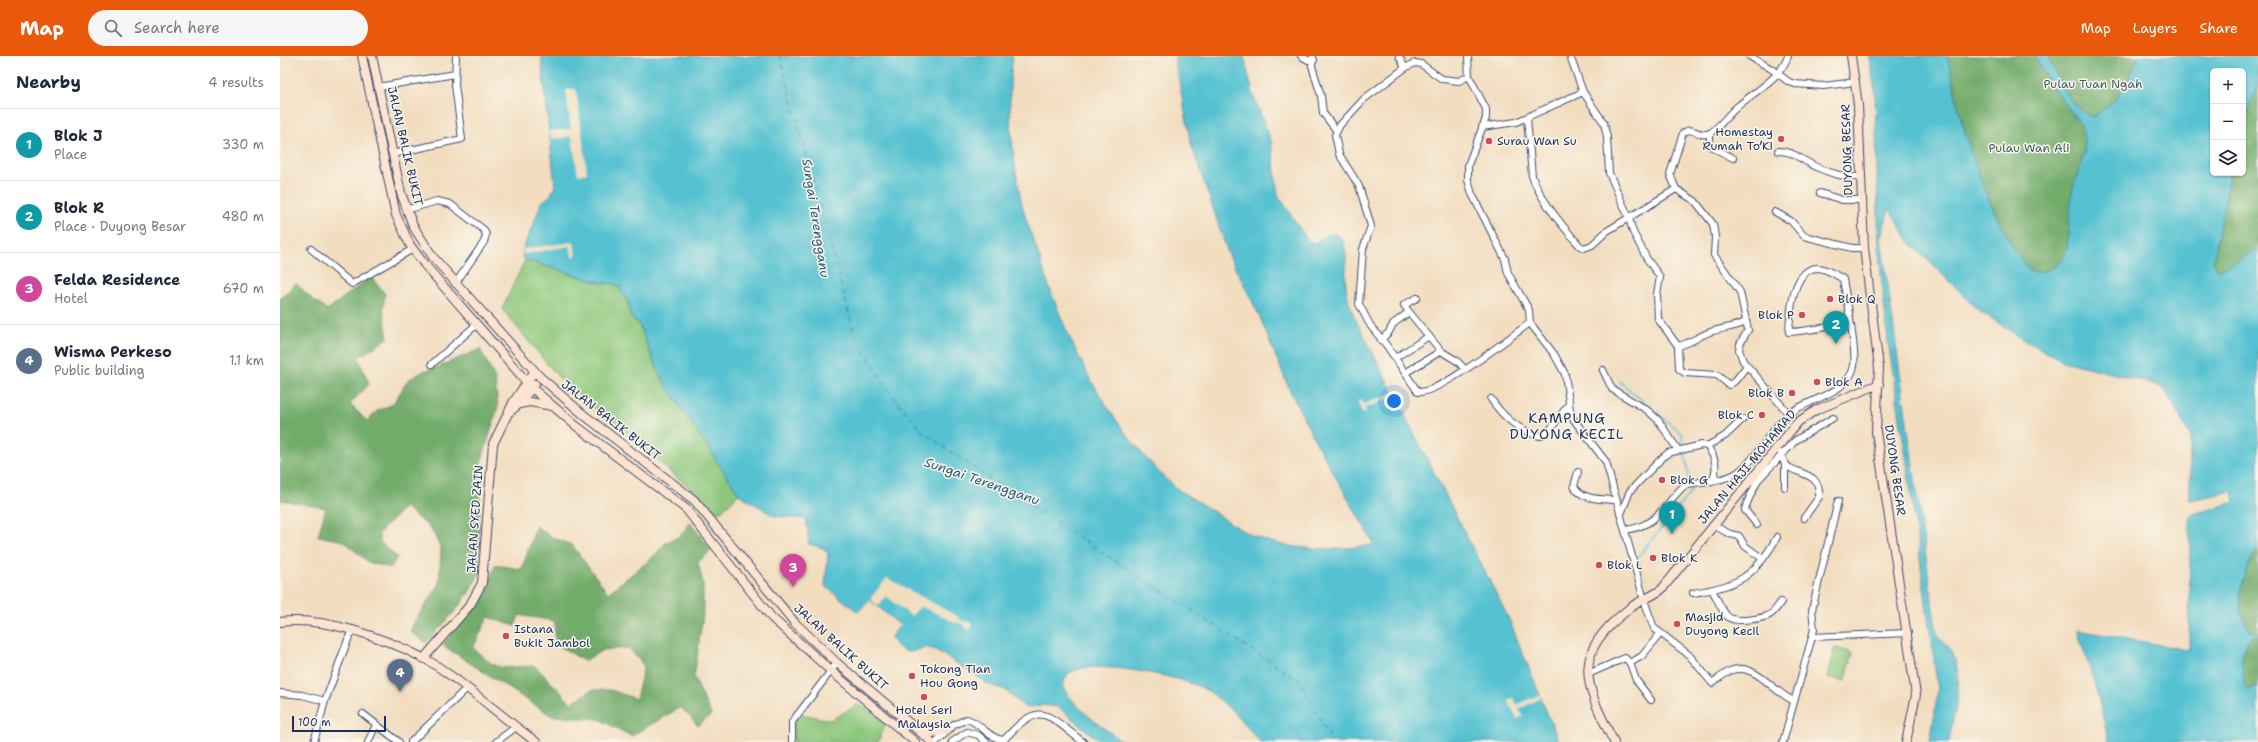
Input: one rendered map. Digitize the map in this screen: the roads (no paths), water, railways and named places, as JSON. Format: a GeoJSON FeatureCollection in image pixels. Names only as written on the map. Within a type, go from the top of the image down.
{"type":"FeatureCollection","features":[{"type":"Feature","properties":{"kind":"main road","name":"JALAN BALIK BUKIT"},"geometry":{"type":"LineString","coordinates":[[362,56],[396,215],[413,249],[424,264],[529,385],[552,406],[686,509],[772,618],[913,741]]}},
{"type":"Feature","properties":{"kind":"main road","name":"JALAN BALIK BUKIT"},"geometry":{"type":"LineString","coordinates":[[372,56],[392,154],[406,210],[423,243],[455,284],[537,375],[584,415],[694,500],[782,610],[837,663],[932,742]]}},
{"type":"Feature","properties":{"kind":"main road","name":"DUYONG BESAR"},"geometry":{"type":"LineString","coordinates":[[1851,56],[1856,82],[1864,248],[1878,349],[1879,384],[1876,432],[1908,633],[1916,695],[1906,742]]}},
{"type":"Feature","properties":{"kind":"main road"},"geometry":{"type":"LineString","coordinates":[[509,413],[519,404],[529,385],[537,375]]}},
{"type":"Feature","properties":{"kind":"main road","name":"JALAN HAJI MOHAMAD"},"geometry":{"type":"LineString","coordinates":[[1588,674],[1590,654],[1598,638],[1631,607],[1662,589],[1713,525],[1755,479],[1778,446],[1806,416],[1832,403],[1879,384]]}},
{"type":"Feature","properties":{"kind":"main road","name":"JALAN SYED ZAIN"},"geometry":{"type":"LineString","coordinates":[[424,658],[470,605],[482,583],[493,444],[514,401],[529,385]]}},
{"type":"Feature","properties":{"kind":"main road"},"geometry":{"type":"LineString","coordinates":[[519,404],[530,402],[552,406]]}},
{"type":"Feature","properties":{"kind":"main road"},"geometry":{"type":"LineString","coordinates":[[280,622],[317,622],[352,630],[424,658],[467,688],[536,742]]}},
{"type":"Feature","properties":{"kind":"main road"},"geometry":{"type":"LineString","coordinates":[[1588,674],[1595,700],[1614,742]]}},
{"type":"Feature","properties":{"kind":"main road"},"geometry":{"type":"LineString","coordinates":[[916,728],[932,733],[947,731]]}},
{"type":"Feature","properties":{"kind":"street"},"geometry":{"type":"LineString","coordinates":[[392,154],[462,139],[455,74],[456,56]]}},
{"type":"Feature","properties":{"kind":"street"},"geometry":{"type":"LineString","coordinates":[[1301,56],[1308,60],[1314,58]]}},
{"type":"Feature","properties":{"kind":"street"},"geometry":{"type":"LineString","coordinates":[[1398,56],[1405,68]]}},
{"type":"Feature","properties":{"kind":"street"},"geometry":{"type":"LineString","coordinates":[[1468,56],[1469,76],[1486,109],[1486,118],[1468,165],[1468,180],[1472,194],[1505,259],[1508,273],[1529,310],[1530,323],[1562,367],[1567,382],[1568,405],[1571,416],[1604,457],[1626,530],[1644,600],[1654,628],[1689,656],[1712,683],[1732,670],[1746,669],[1754,671],[1778,692],[1794,701]]}},
{"type":"Feature","properties":{"kind":"street"},"geometry":{"type":"LineString","coordinates":[[1570,56],[1583,92],[1604,123],[1607,137],[1609,173],[1630,218],[1636,238],[1660,277],[1657,294],[1658,320],[1678,346],[1678,366],[1685,373],[1713,374],[1729,385],[1735,381],[1746,367]]}},
{"type":"Feature","properties":{"kind":"street"},"geometry":{"type":"LineString","coordinates":[[1749,56],[1789,82],[1808,86],[1840,85],[1856,82]]}},
{"type":"Feature","properties":{"kind":"street"},"geometry":{"type":"LineString","coordinates":[[1788,56],[1777,73],[1710,134],[1702,134],[1689,130],[1681,136],[1670,174],[1676,189],[1695,201],[1713,224],[1715,237],[1714,255],[1740,292],[1748,330],[1739,350],[1746,367],[1789,414]]}},
{"type":"Feature","properties":{"kind":"street"},"geometry":{"type":"LineString","coordinates":[[1314,58],[1312,66],[1321,96],[1323,113],[1336,130]]}},
{"type":"Feature","properties":{"kind":"street"},"geometry":{"type":"LineString","coordinates":[[1469,76],[1459,81],[1442,79],[1418,63],[1405,68],[1364,100],[1336,130],[1335,141],[1339,154],[1359,186],[1371,226],[1363,249],[1359,304],[1370,325],[1405,372],[1416,390],[1422,392],[1476,364],[1502,342],[1530,323]]}},
{"type":"Feature","properties":{"kind":"street"},"geometry":{"type":"LineString","coordinates":[[378,87],[455,74]]}},
{"type":"Feature","properties":{"kind":"street"},"geometry":{"type":"LineString","coordinates":[[1482,127],[1505,125],[1527,118],[1583,92]]}},
{"type":"Feature","properties":{"kind":"street"},"geometry":{"type":"LineString","coordinates":[[1527,118],[1532,176],[1535,183],[1540,194],[1580,246],[1584,248],[1592,245],[1607,231],[1676,189]]}},
{"type":"Feature","properties":{"kind":"street"},"geometry":{"type":"LineString","coordinates":[[1710,134],[1710,146],[1733,158]]}},
{"type":"Feature","properties":{"kind":"street"},"geometry":{"type":"LineString","coordinates":[[1778,151],[1793,153],[1810,163],[1840,175],[1861,177]]}},
{"type":"Feature","properties":{"kind":"street"},"geometry":{"type":"LineString","coordinates":[[1820,192],[1842,200],[1861,200]]}},
{"type":"Feature","properties":{"kind":"street"},"geometry":{"type":"LineString","coordinates":[[406,210],[437,201],[450,204],[484,230],[486,235],[484,242],[455,284]]}},
{"type":"Feature","properties":{"kind":"street"},"geometry":{"type":"LineString","coordinates":[[1775,212],[1797,226],[1804,236],[1852,248],[1864,248]]}},
{"type":"Feature","properties":{"kind":"street"},"geometry":{"type":"LineString","coordinates":[[311,249],[352,284],[413,249]]}},
{"type":"Feature","properties":{"kind":"street"},"geometry":{"type":"LineString","coordinates":[[1626,530],[1637,528],[1653,520],[1690,484],[1712,482],[1728,477],[1741,469],[1789,414],[1828,393],[1847,380],[1854,366],[1850,324],[1843,279],[1823,269],[1811,269],[1798,284],[1792,297],[1789,332],[1814,331],[1820,328],[1850,324]]}},
{"type":"Feature","properties":{"kind":"street"},"geometry":{"type":"LineString","coordinates":[[1417,298],[1404,305],[1441,351],[1457,361],[1465,369]]}},
{"type":"Feature","properties":{"kind":"street"},"geometry":{"type":"LineString","coordinates":[[1381,340],[1389,332],[1393,324],[1409,312]]}},
{"type":"Feature","properties":{"kind":"street"},"geometry":{"type":"LineString","coordinates":[[1678,346],[1693,342],[1712,332],[1733,328],[1746,322]]}},
{"type":"Feature","properties":{"kind":"street"},"geometry":{"type":"LineString","coordinates":[[432,364],[476,325]]}},
{"type":"Feature","properties":{"kind":"street"},"geometry":{"type":"LineString","coordinates":[[1395,358],[1429,336]]}},
{"type":"Feature","properties":{"kind":"street"},"geometry":{"type":"LineString","coordinates":[[1405,372],[1441,351]]}},
{"type":"Feature","properties":{"kind":"street"},"geometry":{"type":"LineString","coordinates":[[1603,370],[1612,389],[1647,410],[1658,420],[1679,450]]}},
{"type":"Feature","properties":{"kind":"street"},"geometry":{"type":"LineString","coordinates":[[1828,393],[1832,403]]}},
{"type":"Feature","properties":{"kind":"street"},"geometry":{"type":"LineString","coordinates":[[1491,399],[1512,423],[1525,431],[1540,436],[1550,430],[1568,405]]}},
{"type":"Feature","properties":{"kind":"street"},"geometry":{"type":"LineString","coordinates":[[1757,526],[1745,510],[1746,502],[1755,489],[1755,479],[1796,440],[1833,418]]}},
{"type":"Feature","properties":{"kind":"street"},"geometry":{"type":"LineString","coordinates":[[1621,514],[1628,496],[1635,484],[1668,453],[1702,445],[1707,446],[1725,436],[1743,419]]}},
{"type":"Feature","properties":{"kind":"street"},"geometry":{"type":"LineString","coordinates":[[1707,446],[1716,465],[1716,473],[1712,482]]}},
{"type":"Feature","properties":{"kind":"street"},"geometry":{"type":"LineString","coordinates":[[1778,446],[1785,465],[1785,487]]}},
{"type":"Feature","properties":{"kind":"street"},"geometry":{"type":"LineString","coordinates":[[1785,465],[1811,476],[1818,484],[1819,497],[1804,518]]}},
{"type":"Feature","properties":{"kind":"street"},"geometry":{"type":"LineString","coordinates":[[1578,472],[1574,486],[1581,493],[1595,499],[1617,500]]}},
{"type":"Feature","properties":{"kind":"street"},"geometry":{"type":"LineString","coordinates":[[1783,742],[1814,629],[1812,610],[1838,501]]}},
{"type":"Feature","properties":{"kind":"street"},"geometry":{"type":"LineString","coordinates":[[1713,525],[1730,534],[1739,536],[1745,546],[1763,559]]}},
{"type":"Feature","properties":{"kind":"street"},"geometry":{"type":"LineString","coordinates":[[1693,593],[1712,590],[1742,580],[1753,572],[1777,537]]}},
{"type":"Feature","properties":{"kind":"street"},"geometry":{"type":"LineString","coordinates":[[1712,590],[1726,614],[1732,619],[1747,620],[1765,617],[1775,611],[1781,602]]}},
{"type":"Feature","properties":{"kind":"street"},"geometry":{"type":"LineString","coordinates":[[314,742],[325,701],[352,630]]}},
{"type":"Feature","properties":{"kind":"street"},"geometry":{"type":"LineString","coordinates":[[1812,637],[1908,633]]}},
{"type":"Feature","properties":{"kind":"street"},"geometry":{"type":"LineString","coordinates":[[1630,662],[1642,656],[1660,634]]}},
{"type":"Feature","properties":{"kind":"street"},"geometry":{"type":"LineString","coordinates":[[1588,674],[1622,658],[1630,662],[1636,680],[1651,700]]}},
{"type":"Feature","properties":{"kind":"street"},"geometry":{"type":"LineString","coordinates":[[792,742],[792,722],[837,663]]}},
{"type":"Feature","properties":{"kind":"street"},"geometry":{"type":"LineString","coordinates":[[411,742],[467,688]]}},
{"type":"Feature","properties":{"kind":"street"},"geometry":{"type":"LineString","coordinates":[[280,693],[302,695],[325,701]]}},
{"type":"Feature","properties":{"kind":"street"},"geometry":{"type":"LineString","coordinates":[[363,714],[399,742]]}},
{"type":"Feature","properties":{"kind":"street"},"geometry":{"type":"LineString","coordinates":[[936,742],[960,721],[967,719],[976,723],[994,738],[1002,741],[1015,728],[1031,716],[1038,714],[1048,715],[1083,742]]}},
{"type":"Feature","properties":{"kind":"street"},"geometry":{"type":"LineString","coordinates":[[368,742],[376,725]]}},
{"type":"Feature","properties":{"kind":"street"},"geometry":{"type":"LineString","coordinates":[[496,742],[516,726]]}},
{"type":"Feature","properties":{"kind":"street"},"geometry":{"type":"LineString","coordinates":[[952,742],[967,732],[978,735],[986,742]]}},
{"type":"Feature","properties":{"kind":"water","name":"Sungai Terengganu"},"geometry":{"type":"Polygon","coordinates":[[[541,56],[1013,56],[1010,92],[1011,128],[1018,183],[1025,214],[1049,287],[1074,348],[1089,377],[1124,432],[1168,481],[1184,493],[1249,534],[1263,540],[1294,547],[1326,549],[1372,545],[1373,542],[1318,446],[1290,391],[1259,315],[1228,253],[1191,143],[1174,56],[1244,56],[1253,95],[1271,141],[1278,195],[1308,241],[1314,243],[1333,234],[1339,236],[1343,241],[1346,256],[1347,291],[1354,316],[1508,617],[1559,742],[1260,742],[1224,703],[1210,692],[1199,686],[1185,681],[1149,673],[1113,668],[1085,668],[1068,673],[1062,685],[1067,694],[1089,716],[1123,742],[1101,742],[1058,707],[1041,705],[1026,708],[1005,690],[990,685],[936,650],[924,647],[909,652],[902,650],[890,639],[900,625],[870,600],[858,612],[825,586],[828,553],[823,548],[809,544],[806,519],[774,516],[739,494],[658,371],[638,322],[631,318],[628,300],[621,292],[620,286],[611,283],[602,283],[525,260],[523,258],[523,249],[542,202],[550,196],[555,186],[541,56]]]}},
{"type":"Feature","properties":{"kind":"water"},"geometry":{"type":"Polygon","coordinates":[[[1869,56],[1947,56],[1963,127],[1986,193],[2006,235],[2030,271],[2042,272],[2053,268],[2065,255],[2067,249],[2072,191],[2085,152],[2081,125],[2056,92],[2034,56],[2048,56],[2060,83],[2070,100],[2076,107],[2092,117],[2109,106],[2115,99],[2126,83],[2139,56],[2258,56],[2258,86],[2246,114],[2246,68],[2210,68],[2210,176],[2229,176],[2213,262],[2217,269],[2225,268],[2258,249],[2258,548],[2245,573],[2240,591],[2240,600],[2241,610],[2246,624],[2249,629],[2258,634],[2258,637],[2250,637],[2246,642],[2242,655],[2242,662],[2246,689],[2250,690],[2258,685],[2258,742],[2109,742],[2094,681],[2077,630],[2189,650],[2190,515],[2235,502],[2233,491],[2190,500],[2190,435],[2165,390],[2155,384],[2063,361],[2023,339],[1980,311],[1910,243],[1889,208],[1881,238],[1937,636],[1952,653],[1958,675],[1957,697],[1949,742],[1930,742],[1938,690],[1907,464],[1888,341],[1879,253],[1875,91],[1869,56]]]}},
{"type":"Feature","properties":{"kind":"waterway"},"geometry":{"type":"LineString","coordinates":[[1620,382],[1682,434],[1691,492],[1636,559]]}},
{"type":"Feature","properties":{"kind":"place","name":"Homestay Rumah To’Ki"},"geometry":{"type":"Point","coordinates":[1781,139]}},
{"type":"Feature","properties":{"kind":"place","name":"Surau Wan Su"},"geometry":{"type":"Point","coordinates":[1489,141]}},
{"type":"Feature","properties":{"kind":"place","name":"Blok Q"},"geometry":{"type":"Point","coordinates":[1830,299]}},
{"type":"Feature","properties":{"kind":"place","name":"Blok P"},"geometry":{"type":"Point","coordinates":[1802,315]}},
{"type":"Feature","properties":{"kind":"place","name":"Blok R"},"geometry":{"type":"Point","coordinates":[1836,344]}},
{"type":"Feature","properties":{"kind":"place","name":"Blok A"},"geometry":{"type":"Point","coordinates":[1817,382]}},
{"type":"Feature","properties":{"kind":"place","name":"Blok B"},"geometry":{"type":"Point","coordinates":[1792,393]}},
{"type":"Feature","properties":{"kind":"place","name":"Blok C"},"geometry":{"type":"Point","coordinates":[1762,415]}},
{"type":"Feature","properties":{"kind":"place","name":"Blok G"},"geometry":{"type":"Point","coordinates":[1662,480]}},
{"type":"Feature","properties":{"kind":"place","name":"Blok J"},"geometry":{"type":"Point","coordinates":[1672,534]}},
{"type":"Feature","properties":{"kind":"place","name":"Blok K"},"geometry":{"type":"Point","coordinates":[1653,558]}},
{"type":"Feature","properties":{"kind":"place","name":"Blok L"},"geometry":{"type":"Point","coordinates":[1599,565]}},
{"type":"Feature","properties":{"kind":"place","name":"Felda Residence"},"geometry":{"type":"Point","coordinates":[793,587]}},
{"type":"Feature","properties":{"kind":"place","name":"Masjid Duyong Kecil"},"geometry":{"type":"Point","coordinates":[1677,624]}},
{"type":"Feature","properties":{"kind":"place","name":"Istana Bukit Jambol"},"geometry":{"type":"Point","coordinates":[506,636]}},
{"type":"Feature","properties":{"kind":"place","name":"Tokong Tian Hou Gong"},"geometry":{"type":"Point","coordinates":[912,676]}},
{"type":"Feature","properties":{"kind":"place","name":"Wisma Perkeso"},"geometry":{"type":"Point","coordinates":[400,692]}},
{"type":"Feature","properties":{"kind":"place","name":"Hotel Seri Malaysia"},"geometry":{"type":"Point","coordinates":[924,697]}},
{"type":"Feature","properties":{"kind":"district","name":"KAMPUNG DUYONG KECIL"},"geometry":{"type":"Point","coordinates":[1567,426]}},
{"type":"Feature","properties":{"kind":"park label","name":"Pulau Tuan Ngah"},"geometry":{"type":"Point","coordinates":[2093,84]}},
{"type":"Feature","properties":{"kind":"park label","name":"Pulau Wan Ali"},"geometry":{"type":"Point","coordinates":[2029,148]}}]}
